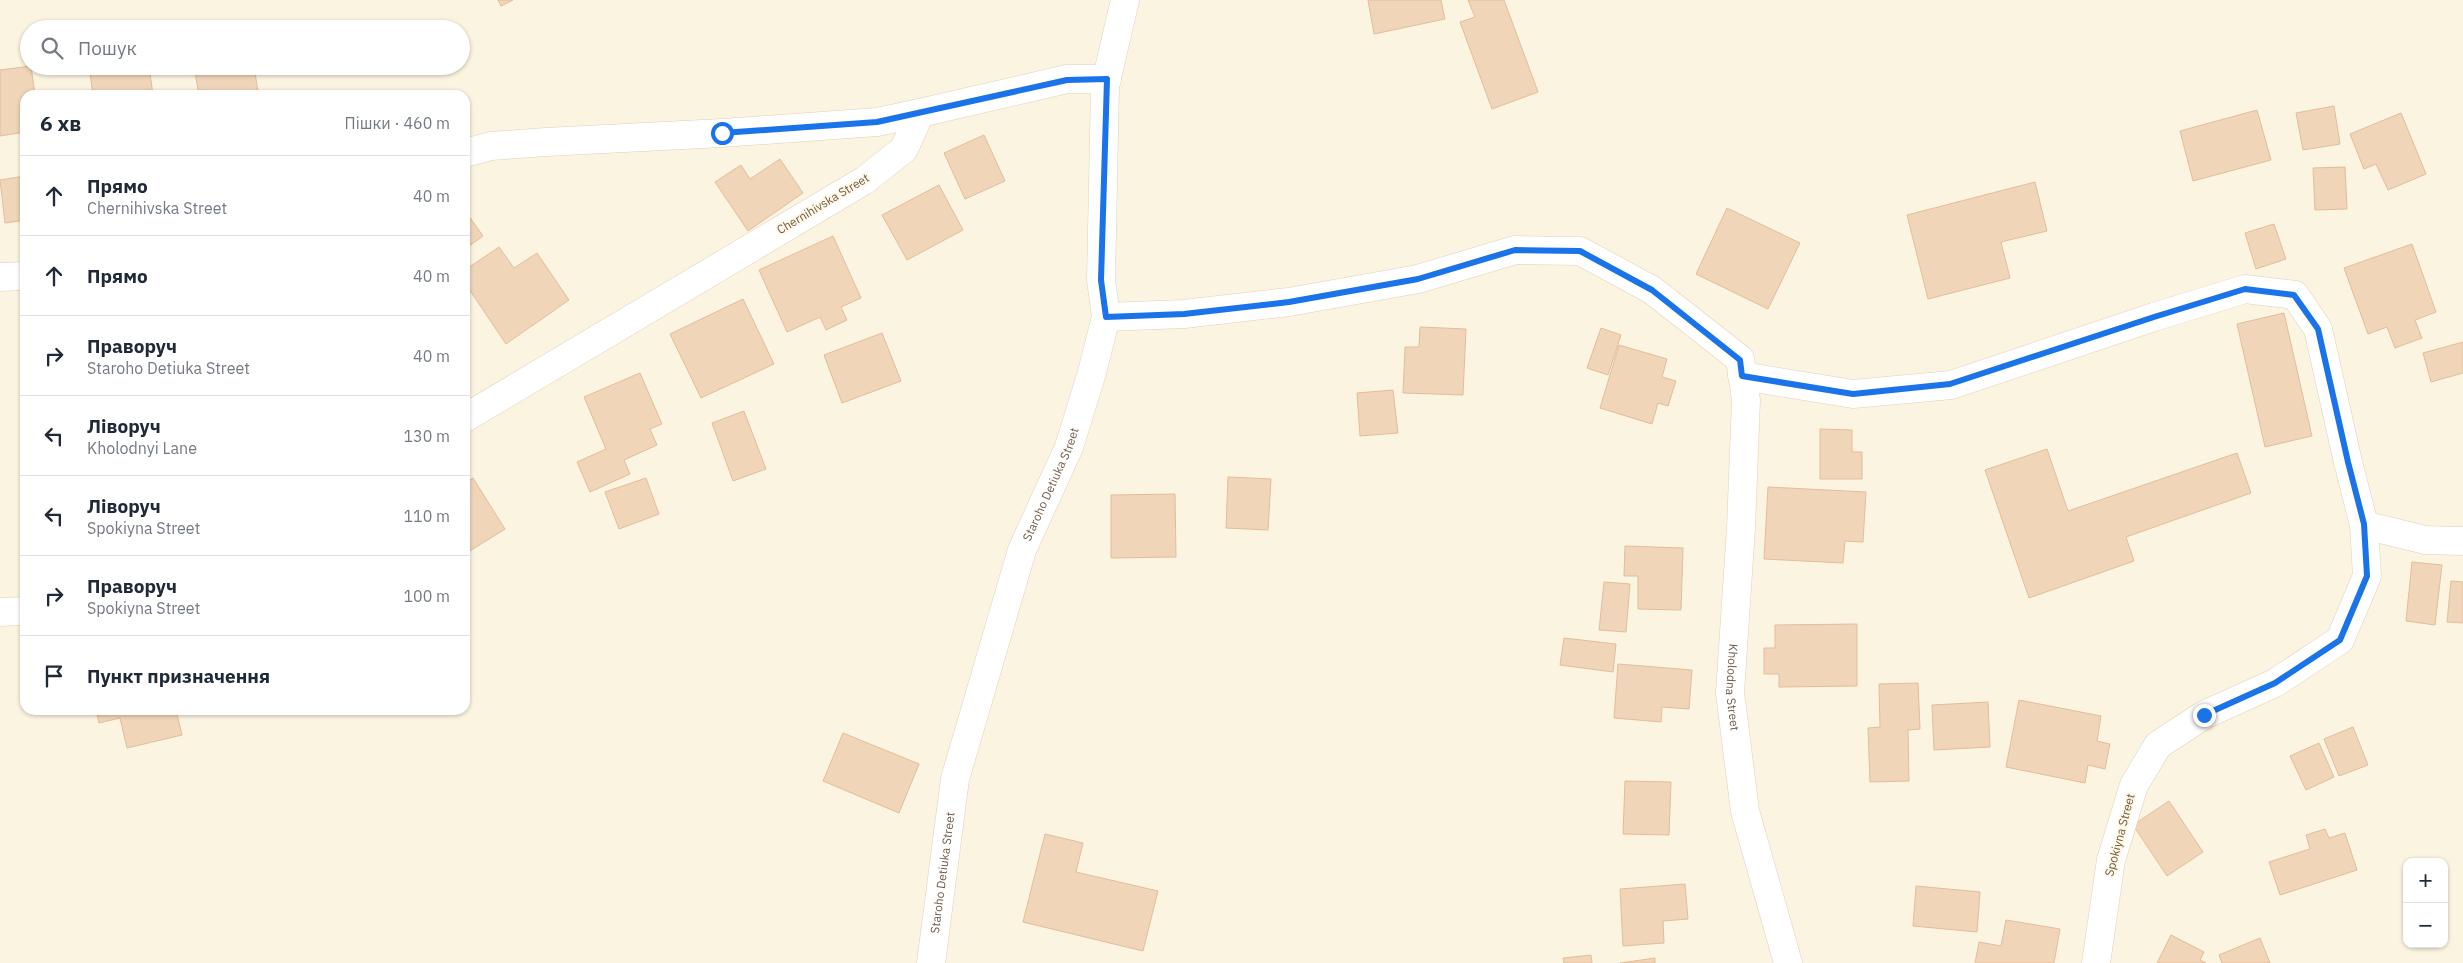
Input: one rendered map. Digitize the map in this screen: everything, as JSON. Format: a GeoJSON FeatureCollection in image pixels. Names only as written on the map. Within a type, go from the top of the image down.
{"type":"FeatureCollection","features":[{"type":"Feature","properties":{"kind":"street","name":"Staroho Detiuka Street"},"geometry":{"type":"LineString","coordinates":[[931,963],[955,779],[1022,550],[1069,447],[1092,376],[1106,317],[1101,280],[1107,79],[1125,0]]}},
{"type":"Feature","properties":{"kind":"street"},"geometry":{"type":"LineString","coordinates":[[470,152],[491,146],[877,122],[1067,80],[1107,79]]}},
{"type":"Feature","properties":{"kind":"street","name":"Chernihivska Street"},"geometry":{"type":"LineString","coordinates":[[470,415],[865,180],[904,149],[920,113]]}},
{"type":"Feature","properties":{"kind":"street","name":"Kholodna Street"},"geometry":{"type":"LineString","coordinates":[[1106,317],[1184,314],[1289,302],[1418,279],[1515,250],[1580,251],[1652,290],[1740,360],[1746,400],[1741,528],[1730,693],[1745,811],[1788,963]]}},
{"type":"Feature","properties":{"kind":"street"},"geometry":{"type":"LineString","coordinates":[[0,277],[20,276]]}},
{"type":"Feature","properties":{"kind":"street","name":"Spokiyna Street"},"geometry":{"type":"LineString","coordinates":[[1742,376],[1853,394],[1950,384],[2245,289],[2294,295],[2318,329],[2364,524],[2367,576],[2340,640],[2275,683],[2204,715],[2158,745],[2134,785],[2111,860],[2096,963]]}},
{"type":"Feature","properties":{"kind":"street"},"geometry":{"type":"LineString","coordinates":[[2364,524],[2425,540],[2463,541]]}},
{"type":"Feature","properties":{"kind":"street"},"geometry":{"type":"LineString","coordinates":[[0,612],[20,612]]}},
{"type":"Feature","properties":{"kind":"building"},"geometry":{"type":"Polygon","coordinates":[[[498,0],[513,0],[501,6],[498,0]]]}},
{"type":"Feature","properties":{"kind":"building"},"geometry":{"type":"Polygon","coordinates":[[[1368,0],[1441,0],[1445,19],[1374,34],[1368,0]]]}},
{"type":"Feature","properties":{"kind":"building"},"geometry":{"type":"Polygon","coordinates":[[[1468,0],[1504,0],[1538,92],[1492,109],[1460,22],[1475,17],[1468,0]]]}},
{"type":"Feature","properties":{"kind":"building"},"geometry":{"type":"Polygon","coordinates":[[[20,67],[20,75],[32,75],[34,90],[20,90],[20,133],[0,136],[0,70],[20,67]]]}},
{"type":"Feature","properties":{"kind":"building"},"geometry":{"type":"Polygon","coordinates":[[[90,75],[150,75],[152,90],[92,90],[90,75]]]}},
{"type":"Feature","properties":{"kind":"building"},"geometry":{"type":"Polygon","coordinates":[[[196,75],[255,75],[258,90],[198,90],[196,75]]]}},
{"type":"Feature","properties":{"kind":"building"},"geometry":{"type":"Polygon","coordinates":[[[2334,106],[2340,144],[2303,150],[2296,113],[2334,106]]]}},
{"type":"Feature","properties":{"kind":"building"},"geometry":{"type":"Polygon","coordinates":[[[2257,110],[2271,160],[2193,181],[2180,131],[2257,110]]]}},
{"type":"Feature","properties":{"kind":"building"},"geometry":{"type":"Polygon","coordinates":[[[2401,113],[2426,174],[2388,190],[2376,164],[2364,169],[2350,134],[2401,113]]]}},
{"type":"Feature","properties":{"kind":"building"},"geometry":{"type":"Polygon","coordinates":[[[984,135],[1005,181],[965,199],[944,153],[984,135]]]}},
{"type":"Feature","properties":{"kind":"building"},"geometry":{"type":"Polygon","coordinates":[[[780,159],[803,193],[748,231],[715,182],[741,165],[750,179],[780,159]]]}},
{"type":"Feature","properties":{"kind":"building"},"geometry":{"type":"Polygon","coordinates":[[[2345,167],[2347,209],[2315,210],[2313,168],[2345,167]]]}},
{"type":"Feature","properties":{"kind":"building"},"geometry":{"type":"Polygon","coordinates":[[[20,177],[20,221],[5,223],[0,180],[20,177]]]}},
{"type":"Feature","properties":{"kind":"building"},"geometry":{"type":"Polygon","coordinates":[[[2035,182],[2047,231],[2001,242],[2010,278],[1928,299],[1907,215],[2035,182]]]}},
{"type":"Feature","properties":{"kind":"building"},"geometry":{"type":"Polygon","coordinates":[[[939,185],[963,230],[907,260],[882,215],[939,185]]]}},
{"type":"Feature","properties":{"kind":"building"},"geometry":{"type":"Polygon","coordinates":[[[1727,208],[1800,243],[1768,309],[1696,274],[1727,208]]]}},
{"type":"Feature","properties":{"kind":"building"},"geometry":{"type":"Polygon","coordinates":[[[470,218],[483,236],[470,245],[470,218]]]}},
{"type":"Feature","properties":{"kind":"building"},"geometry":{"type":"Polygon","coordinates":[[[2274,224],[2286,259],[2256,269],[2245,233],[2274,224]]]}},
{"type":"Feature","properties":{"kind":"building"},"geometry":{"type":"Polygon","coordinates":[[[833,236],[861,298],[841,307],[847,320],[826,330],[820,317],[787,332],[759,270],[833,236]]]}},
{"type":"Feature","properties":{"kind":"building"},"geometry":{"type":"Polygon","coordinates":[[[2412,244],[2436,312],[2415,320],[2422,338],[2395,348],[2387,327],[2368,334],[2344,268],[2412,244]]]}},
{"type":"Feature","properties":{"kind":"building"},"geometry":{"type":"Polygon","coordinates":[[[499,247],[514,268],[537,253],[569,300],[506,344],[470,290],[470,267],[499,247]]]}},
{"type":"Feature","properties":{"kind":"building"},"geometry":{"type":"Polygon","coordinates":[[[743,299],[774,364],[701,398],[670,334],[743,299]]]}},
{"type":"Feature","properties":{"kind":"building"},"geometry":{"type":"Polygon","coordinates":[[[2284,313],[2312,436],[2265,447],[2237,324],[2284,313]]]}},
{"type":"Feature","properties":{"kind":"building"},"geometry":{"type":"Polygon","coordinates":[[[1420,327],[1466,329],[1463,395],[1403,393],[1405,347],[1419,347],[1420,327]]]}},
{"type":"Feature","properties":{"kind":"building"},"geometry":{"type":"Polygon","coordinates":[[[1601,328],[1621,335],[1608,375],[1587,368],[1601,328]]]}},
{"type":"Feature","properties":{"kind":"building"},"geometry":{"type":"Polygon","coordinates":[[[882,333],[901,381],[842,403],[824,355],[882,333]]]}},
{"type":"Feature","properties":{"kind":"building"},"geometry":{"type":"Polygon","coordinates":[[[2463,342],[2463,373],[2431,382],[2423,353],[2463,342]]]}},
{"type":"Feature","properties":{"kind":"building"},"geometry":{"type":"Polygon","coordinates":[[[1619,345],[1667,359],[1662,377],[1676,381],[1668,406],[1658,403],[1652,424],[1600,408],[1619,345]]]}},
{"type":"Feature","properties":{"kind":"building"},"geometry":{"type":"Polygon","coordinates":[[[640,373],[662,424],[650,429],[657,445],[624,460],[630,474],[590,492],[577,462],[606,449],[584,397],[640,373]]]}},
{"type":"Feature","properties":{"kind":"building"},"geometry":{"type":"Polygon","coordinates":[[[1393,390],[1398,433],[1360,436],[1357,393],[1393,390]]]}},
{"type":"Feature","properties":{"kind":"building"},"geometry":{"type":"Polygon","coordinates":[[[744,411],[766,469],[733,481],[712,423],[744,411]]]}},
{"type":"Feature","properties":{"kind":"building"},"geometry":{"type":"Polygon","coordinates":[[[1820,429],[1852,430],[1852,452],[1862,452],[1862,479],[1820,479],[1820,429]]]}},
{"type":"Feature","properties":{"kind":"building"},"geometry":{"type":"Polygon","coordinates":[[[2047,449],[2068,511],[2237,453],[2251,493],[2126,537],[2134,561],[2029,598],[1985,470],[2047,449]]]}},
{"type":"Feature","properties":{"kind":"building"},"geometry":{"type":"Polygon","coordinates":[[[1228,477],[1271,479],[1268,530],[1226,528],[1228,477]]]}},
{"type":"Feature","properties":{"kind":"building"},"geometry":{"type":"Polygon","coordinates":[[[473,478],[505,529],[470,551],[470,480],[473,478]]]}},
{"type":"Feature","properties":{"kind":"building"},"geometry":{"type":"Polygon","coordinates":[[[646,478],[659,514],[619,529],[605,492],[646,478]]]}},
{"type":"Feature","properties":{"kind":"building"},"geometry":{"type":"Polygon","coordinates":[[[1768,487],[1866,492],[1863,542],[1845,541],[1843,563],[1764,559],[1768,487]]]}},
{"type":"Feature","properties":{"kind":"building"},"geometry":{"type":"Polygon","coordinates":[[[1175,494],[1176,557],[1111,558],[1111,495],[1175,494]]]}},
{"type":"Feature","properties":{"kind":"building"},"geometry":{"type":"Polygon","coordinates":[[[1625,546],[1683,548],[1681,610],[1638,609],[1638,576],[1624,576],[1625,546]]]}},
{"type":"Feature","properties":{"kind":"building"},"geometry":{"type":"Polygon","coordinates":[[[2412,562],[2442,565],[2435,625],[2406,621],[2412,562]]]}},
{"type":"Feature","properties":{"kind":"building"},"geometry":{"type":"Polygon","coordinates":[[[2451,581],[2463,582],[2463,623],[2447,622],[2451,581]]]}},
{"type":"Feature","properties":{"kind":"building"},"geometry":{"type":"Polygon","coordinates":[[[1604,582],[1630,584],[1626,632],[1599,630],[1604,582]]]}},
{"type":"Feature","properties":{"kind":"building"},"geometry":{"type":"Polygon","coordinates":[[[1857,624],[1857,686],[1779,687],[1779,674],[1764,674],[1764,648],[1775,648],[1775,625],[1857,624]]]}},
{"type":"Feature","properties":{"kind":"building"},"geometry":{"type":"Polygon","coordinates":[[[1564,638],[1616,644],[1613,672],[1560,665],[1564,638]]]}},
{"type":"Feature","properties":{"kind":"building"},"geometry":{"type":"Polygon","coordinates":[[[1618,664],[1692,670],[1689,709],[1662,707],[1661,722],[1614,718],[1618,664]]]}},
{"type":"Feature","properties":{"kind":"building"},"geometry":{"type":"Polygon","coordinates":[[[1918,683],[1920,729],[1908,730],[1909,781],[1870,782],[1868,728],[1880,727],[1879,684],[1918,683]]]}},
{"type":"Feature","properties":{"kind":"building"},"geometry":{"type":"Polygon","coordinates":[[[2019,700],[2101,716],[2097,741],[2110,744],[2105,769],[2088,765],[2085,783],[2006,767],[2019,700]]]}},
{"type":"Feature","properties":{"kind":"building"},"geometry":{"type":"Polygon","coordinates":[[[1988,702],[1990,747],[1934,750],[1932,705],[1988,702]]]}},
{"type":"Feature","properties":{"kind":"building"},"geometry":{"type":"Polygon","coordinates":[[[97,715],[177,715],[182,735],[127,748],[120,718],[99,723],[97,715]]]}},
{"type":"Feature","properties":{"kind":"building"},"geometry":{"type":"Polygon","coordinates":[[[2353,727],[2368,765],[2339,776],[2324,739],[2353,727]]]}},
{"type":"Feature","properties":{"kind":"building"},"geometry":{"type":"Polygon","coordinates":[[[843,733],[919,764],[899,813],[823,781],[843,733]]]}},
{"type":"Feature","properties":{"kind":"building"},"geometry":{"type":"Polygon","coordinates":[[[2319,743],[2334,777],[2306,790],[2290,756],[2319,743]]]}},
{"type":"Feature","properties":{"kind":"building"},"geometry":{"type":"Polygon","coordinates":[[[1625,781],[1671,782],[1669,835],[1623,834],[1625,781]]]}},
{"type":"Feature","properties":{"kind":"building"},"geometry":{"type":"Polygon","coordinates":[[[2169,801],[2203,852],[2167,876],[2133,825],[2169,801]]]}},
{"type":"Feature","properties":{"kind":"building"},"geometry":{"type":"Polygon","coordinates":[[[2325,829],[2329,838],[2345,833],[2357,870],[2280,895],[2269,862],[2310,849],[2306,835],[2325,829]]]}},
{"type":"Feature","properties":{"kind":"building"},"geometry":{"type":"Polygon","coordinates":[[[1045,834],[1083,843],[1076,872],[1158,891],[1143,951],[1023,922],[1045,834]]]}},
{"type":"Feature","properties":{"kind":"building"},"geometry":{"type":"Polygon","coordinates":[[[1685,884],[1688,919],[1663,921],[1664,943],[1623,946],[1620,889],[1685,884]]]}},
{"type":"Feature","properties":{"kind":"building"},"geometry":{"type":"Polygon","coordinates":[[[1916,886],[1980,892],[1977,932],[1913,926],[1916,886]]]}},
{"type":"Feature","properties":{"kind":"building"},"geometry":{"type":"Polygon","coordinates":[[[2006,920],[2060,929],[2054,963],[1975,963],[1979,942],[2001,946],[2006,920]]]}},
{"type":"Feature","properties":{"kind":"building"},"geometry":{"type":"Polygon","coordinates":[[[2171,935],[2204,952],[2200,960],[2206,963],[2157,963],[2171,935]]]}},
{"type":"Feature","properties":{"kind":"building"},"geometry":{"type":"Polygon","coordinates":[[[2260,938],[2270,963],[2222,963],[2219,955],[2260,938]]]}},
{"type":"Feature","properties":{"kind":"building"},"geometry":{"type":"Polygon","coordinates":[[[1591,955],[1592,963],[1564,963],[1563,958],[1591,955]]]}},
{"type":"Feature","properties":{"kind":"building"},"geometry":{"type":"Polygon","coordinates":[[[1655,958],[1655,963],[1620,963],[1655,958]]]}},
{"type":"Feature","properties":{"kind":"route"},"geometry":{"type":"LineString","coordinates":[[722,133],[877,122],[1067,80],[1107,79],[1105,86],[1101,280],[1106,317],[1184,314],[1289,302],[1418,279],[1515,250],[1580,251],[1652,290],[1740,360],[1742,376],[1853,394],[1950,384],[2245,289],[2294,295],[2318,329],[2364,524],[2367,576],[2340,640],[2275,683],[2204,715]]}}]}
